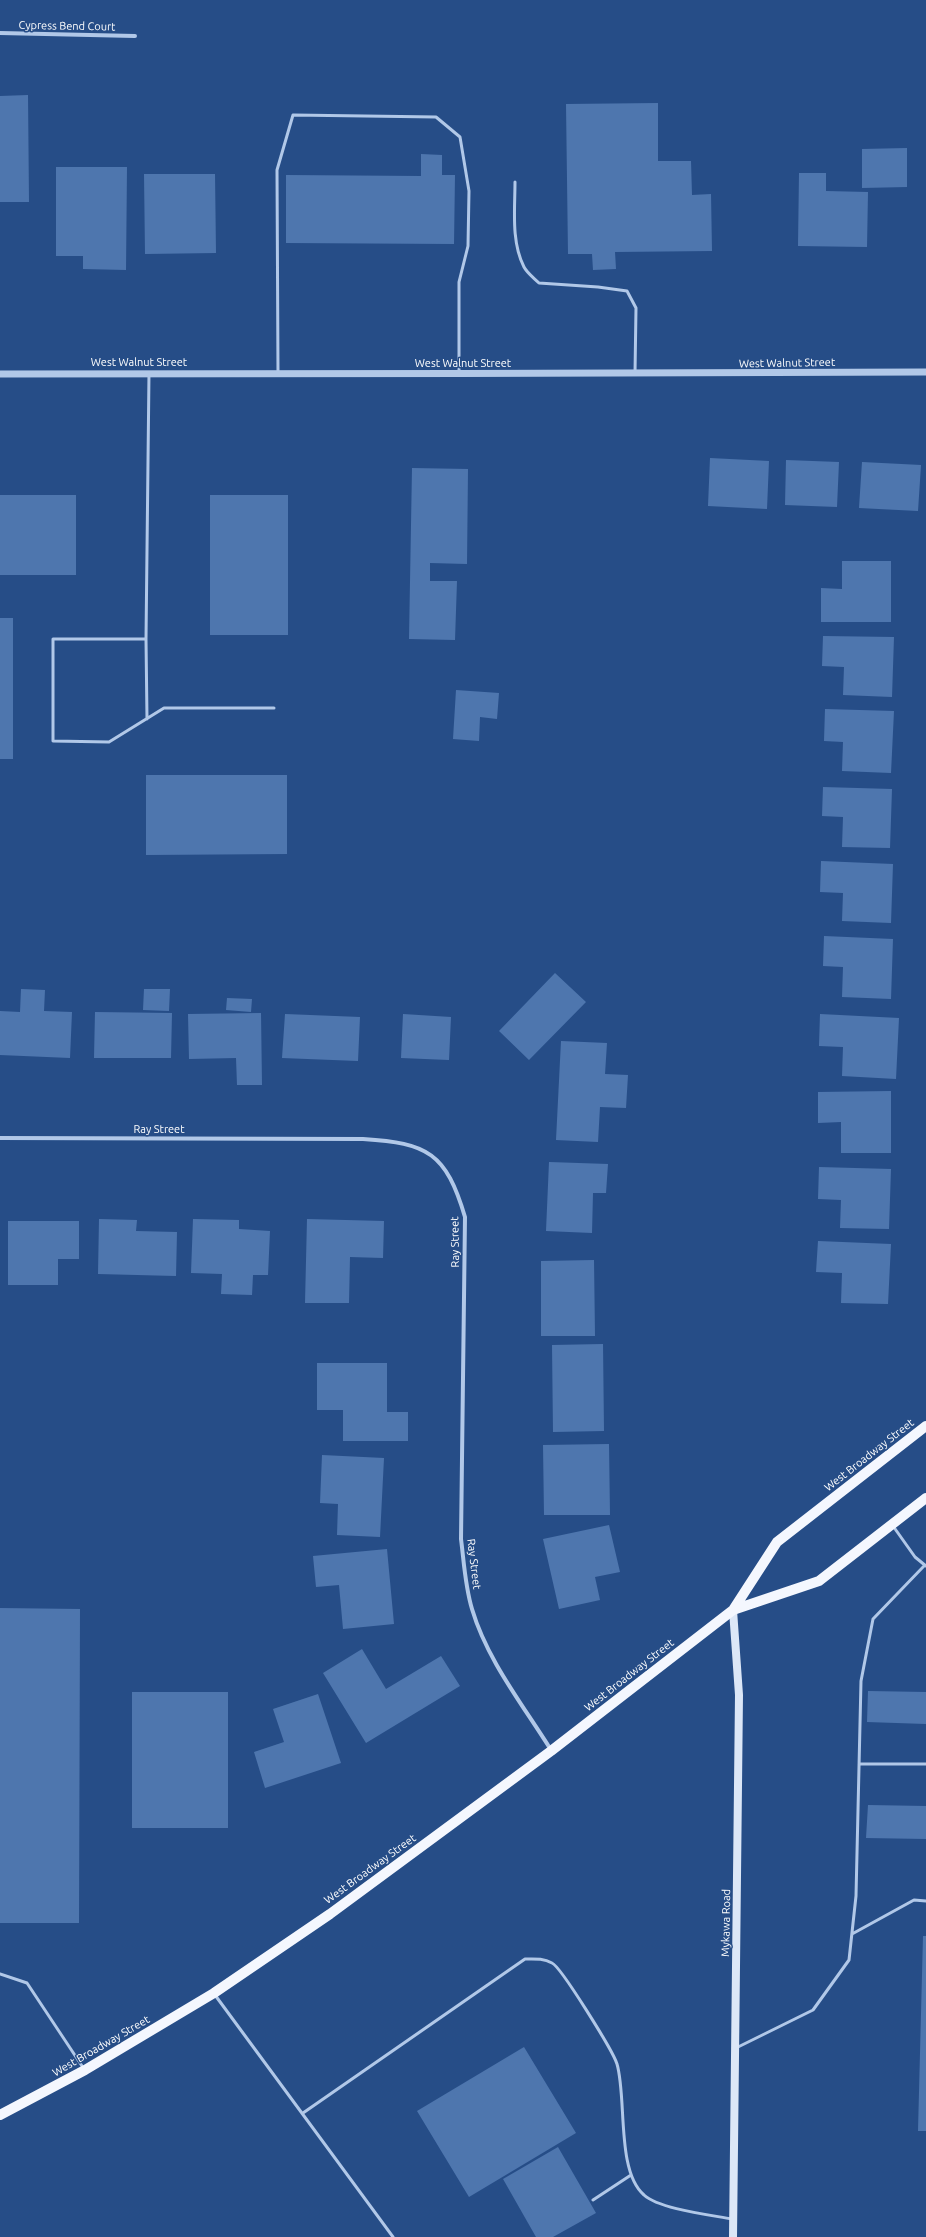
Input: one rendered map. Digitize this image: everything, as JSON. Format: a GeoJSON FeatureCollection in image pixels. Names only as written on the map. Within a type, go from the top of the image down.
{"type":"FeatureCollection","features":[{"type":"Feature","properties":{"kind":"main road","name":"West Broadway Street"},"geometry":{"type":"LineString","coordinates":[[733,1610],[777,1542],[926,1426]]}},
{"type":"Feature","properties":{"kind":"main road","name":"West Broadway Street"},"geometry":{"type":"LineString","coordinates":[[0,2115],[85,2070],[214,1993],[330,1914],[551,1750],[733,1610],[819,1581],[926,1498]]}},
{"type":"Feature","properties":{"kind":"main road","name":"Mykawa Road"},"geometry":{"type":"LineString","coordinates":[[733,1610],[739,1695],[733,2237]]}},
{"type":"Feature","properties":{"kind":"street","name":"Cypress Bend Court"},"geometry":{"type":"LineString","coordinates":[[0,33],[134,36]]}},
{"type":"Feature","properties":{"kind":"street","name":"West Walnut Street"},"geometry":{"type":"LineString","coordinates":[[0,374],[278,372],[635,375],[926,372]]}},
{"type":"Feature","properties":{"kind":"street","name":"Ray Street"},"geometry":{"type":"LineString","coordinates":[[0,1138],[363,1139],[394,1141],[419,1147],[437,1159],[449,1175],[465,1217],[461,1539],[465,1578],[472,1609],[490,1654],[551,1750]]}},
{"type":"Feature","properties":{"kind":"lane"},"geometry":{"type":"LineString","coordinates":[[278,372],[277,170],[293,115],[436,117],[460,137],[468,191],[468,246],[459,282],[459,374]]}},
{"type":"Feature","properties":{"kind":"lane"},"geometry":{"type":"LineString","coordinates":[[515,182],[517,250],[525,268],[539,283],[598,287],[627,292],[636,308],[635,375]]}},
{"type":"Feature","properties":{"kind":"lane"},"geometry":{"type":"LineString","coordinates":[[147,719],[146,639],[149,373]]}},
{"type":"Feature","properties":{"kind":"lane"},"geometry":{"type":"LineString","coordinates":[[146,639],[53,639],[53,741],[109,742],[164,708],[274,708]]}},
{"type":"Feature","properties":{"kind":"lane"},"geometry":{"type":"LineString","coordinates":[[735,2049],[813,2010],[848,1960],[856,1896],[861,1681],[873,1619],[925,1566],[915,1558],[892,1524]]}},
{"type":"Feature","properties":{"kind":"lane"},"geometry":{"type":"LineString","coordinates":[[859,1764],[926,1764]]}},
{"type":"Feature","properties":{"kind":"lane"},"geometry":{"type":"LineString","coordinates":[[852,1934],[914,1900],[926,1901]]}},
{"type":"Feature","properties":{"kind":"lane"},"geometry":{"type":"LineString","coordinates":[[303,2113],[525,1959],[540,1959],[553,1963],[599,2028],[617,2064],[631,2175],[644,2195],[662,2204],[733,2219]]}},
{"type":"Feature","properties":{"kind":"lane"},"geometry":{"type":"LineString","coordinates":[[0,1974],[27,1983],[85,2070]]}},
{"type":"Feature","properties":{"kind":"lane"},"geometry":{"type":"LineString","coordinates":[[214,1993],[393,2237]]}},
{"type":"Feature","properties":{"kind":"lane"},"geometry":{"type":"LineString","coordinates":[[593,2200],[631,2175]]}},
{"type":"Feature","properties":{"kind":"building"},"geometry":{"type":"Polygon","coordinates":[[[28,95],[29,202],[0,202],[0,96],[28,95]]]}},
{"type":"Feature","properties":{"kind":"building"},"geometry":{"type":"Polygon","coordinates":[[[658,103],[658,161],[691,161],[692,195],[711,194],[712,251],[615,252],[616,269],[593,270],[592,254],[568,254],[566,104],[658,103]]]}},
{"type":"Feature","properties":{"kind":"building"},"geometry":{"type":"Polygon","coordinates":[[[907,148],[907,187],[862,188],[862,149],[907,148]]]}},
{"type":"Feature","properties":{"kind":"building"},"geometry":{"type":"Polygon","coordinates":[[[421,154],[442,155],[442,175],[455,175],[454,244],[286,243],[286,175],[421,176],[421,154]]]}},
{"type":"Feature","properties":{"kind":"building"},"geometry":{"type":"Polygon","coordinates":[[[56,167],[127,167],[126,270],[83,269],[83,256],[56,256],[56,167]]]}},
{"type":"Feature","properties":{"kind":"building"},"geometry":{"type":"Polygon","coordinates":[[[799,173],[826,173],[826,191],[868,192],[867,247],[798,246],[799,173]]]}},
{"type":"Feature","properties":{"kind":"building"},"geometry":{"type":"Polygon","coordinates":[[[144,174],[215,174],[216,253],[145,254],[144,174]]]}},
{"type":"Feature","properties":{"kind":"building"},"geometry":{"type":"Polygon","coordinates":[[[710,458],[769,461],[767,509],[708,506],[710,458]]]}},
{"type":"Feature","properties":{"kind":"building"},"geometry":{"type":"Polygon","coordinates":[[[786,460],[839,462],[837,507],[785,505],[786,460]]]}},
{"type":"Feature","properties":{"kind":"building"},"geometry":{"type":"Polygon","coordinates":[[[862,462],[921,465],[918,511],[859,508],[862,462]]]}},
{"type":"Feature","properties":{"kind":"building"},"geometry":{"type":"Polygon","coordinates":[[[412,468],[468,469],[467,564],[430,563],[430,581],[457,581],[455,640],[409,639],[412,468]]]}},
{"type":"Feature","properties":{"kind":"building"},"geometry":{"type":"Polygon","coordinates":[[[0,495],[76,495],[76,575],[0,575],[0,495]]]}},
{"type":"Feature","properties":{"kind":"building"},"geometry":{"type":"Polygon","coordinates":[[[210,495],[288,495],[288,635],[210,635],[210,495]]]}},
{"type":"Feature","properties":{"kind":"building"},"geometry":{"type":"Polygon","coordinates":[[[842,561],[891,561],[891,622],[821,622],[821,588],[842,589],[842,561]]]}},
{"type":"Feature","properties":{"kind":"building"},"geometry":{"type":"Polygon","coordinates":[[[0,618],[13,618],[13,759],[0,759],[0,618]]]}},
{"type":"Feature","properties":{"kind":"building"},"geometry":{"type":"Polygon","coordinates":[[[823,636],[894,637],[892,697],[843,695],[844,667],[822,666],[823,636]]]}},
{"type":"Feature","properties":{"kind":"building"},"geometry":{"type":"Polygon","coordinates":[[[456,690],[499,693],[497,719],[480,717],[479,741],[453,739],[456,690]]]}},
{"type":"Feature","properties":{"kind":"building"},"geometry":{"type":"Polygon","coordinates":[[[825,709],[894,711],[891,773],[842,771],[843,742],[824,741],[825,709]]]}},
{"type":"Feature","properties":{"kind":"building"},"geometry":{"type":"Polygon","coordinates":[[[146,775],[287,775],[287,854],[146,855],[146,775]]]}},
{"type":"Feature","properties":{"kind":"building"},"geometry":{"type":"Polygon","coordinates":[[[823,787],[892,789],[890,848],[842,847],[843,817],[822,816],[823,787]]]}},
{"type":"Feature","properties":{"kind":"building"},"geometry":{"type":"Polygon","coordinates":[[[821,861],[893,864],[891,923],[842,921],[843,893],[820,892],[821,861]]]}},
{"type":"Feature","properties":{"kind":"building"},"geometry":{"type":"Polygon","coordinates":[[[824,936],[893,939],[891,999],[842,997],[843,967],[823,966],[824,936]]]}},
{"type":"Feature","properties":{"kind":"building"},"geometry":{"type":"Polygon","coordinates":[[[555,973],[586,1002],[529,1060],[499,1031],[555,973]]]}},
{"type":"Feature","properties":{"kind":"building"},"geometry":{"type":"Polygon","coordinates":[[[21,989],[45,990],[44,1011],[72,1012],[70,1058],[0,1055],[0,1011],[20,1012],[21,989]]]}},
{"type":"Feature","properties":{"kind":"building"},"geometry":{"type":"Polygon","coordinates":[[[144,989],[170,989],[169,1011],[143,1010],[144,989]]]}},
{"type":"Feature","properties":{"kind":"building"},"geometry":{"type":"Polygon","coordinates":[[[227,998],[252,999],[251,1012],[226,1010],[227,998]]]}},
{"type":"Feature","properties":{"kind":"building"},"geometry":{"type":"Polygon","coordinates":[[[95,1012],[172,1013],[171,1058],[94,1058],[95,1012]]]}},
{"type":"Feature","properties":{"kind":"building"},"geometry":{"type":"Polygon","coordinates":[[[261,1013],[262,1085],[237,1085],[236,1058],[189,1059],[188,1014],[261,1013]]]}},
{"type":"Feature","properties":{"kind":"building"},"geometry":{"type":"Polygon","coordinates":[[[285,1014],[360,1017],[358,1061],[282,1058],[285,1014]]]}},
{"type":"Feature","properties":{"kind":"building"},"geometry":{"type":"Polygon","coordinates":[[[403,1014],[451,1017],[449,1060],[401,1058],[403,1014]]]}},
{"type":"Feature","properties":{"kind":"building"},"geometry":{"type":"Polygon","coordinates":[[[820,1014],[899,1018],[896,1079],[842,1076],[843,1047],[819,1046],[820,1014]]]}},
{"type":"Feature","properties":{"kind":"building"},"geometry":{"type":"Polygon","coordinates":[[[561,1041],[607,1043],[605,1074],[628,1075],[626,1108],[600,1107],[598,1142],[556,1140],[561,1041]]]}},
{"type":"Feature","properties":{"kind":"building"},"geometry":{"type":"Polygon","coordinates":[[[891,1091],[891,1153],[841,1153],[841,1122],[818,1123],[818,1092],[891,1091]]]}},
{"type":"Feature","properties":{"kind":"building"},"geometry":{"type":"Polygon","coordinates":[[[549,1162],[608,1164],[606,1193],[593,1193],[592,1233],[546,1231],[549,1162]]]}},
{"type":"Feature","properties":{"kind":"building"},"geometry":{"type":"Polygon","coordinates":[[[819,1167],[891,1169],[889,1229],[840,1228],[841,1200],[818,1199],[819,1167]]]}},
{"type":"Feature","properties":{"kind":"building"},"geometry":{"type":"Polygon","coordinates":[[[99,1219],[137,1220],[136,1231],[177,1232],[176,1276],[98,1274],[99,1219]]]}},
{"type":"Feature","properties":{"kind":"building"},"geometry":{"type":"Polygon","coordinates":[[[193,1219],[239,1220],[239,1229],[270,1231],[268,1275],[253,1275],[252,1295],[221,1294],[222,1274],[191,1273],[193,1219]]]}},
{"type":"Feature","properties":{"kind":"building"},"geometry":{"type":"Polygon","coordinates":[[[307,1219],[384,1221],[383,1258],[350,1257],[349,1303],[305,1303],[307,1219]]]}},
{"type":"Feature","properties":{"kind":"building"},"geometry":{"type":"Polygon","coordinates":[[[8,1221],[79,1221],[79,1259],[58,1259],[58,1285],[8,1285],[8,1221]]]}},
{"type":"Feature","properties":{"kind":"building"},"geometry":{"type":"Polygon","coordinates":[[[818,1241],[891,1244],[888,1304],[841,1303],[842,1273],[816,1272],[818,1241]]]}},
{"type":"Feature","properties":{"kind":"building"},"geometry":{"type":"Polygon","coordinates":[[[594,1260],[595,1336],[541,1336],[541,1261],[594,1260]]]}},
{"type":"Feature","properties":{"kind":"building"},"geometry":{"type":"Polygon","coordinates":[[[603,1344],[604,1431],[553,1432],[552,1345],[603,1344]]]}},
{"type":"Feature","properties":{"kind":"building"},"geometry":{"type":"Polygon","coordinates":[[[317,1363],[387,1363],[387,1412],[408,1412],[408,1441],[343,1441],[343,1410],[317,1410],[317,1363]]]}},
{"type":"Feature","properties":{"kind":"building"},"geometry":{"type":"Polygon","coordinates":[[[609,1444],[610,1515],[544,1515],[543,1445],[609,1444]]]}},
{"type":"Feature","properties":{"kind":"building"},"geometry":{"type":"Polygon","coordinates":[[[322,1455],[384,1458],[380,1537],[337,1535],[338,1504],[320,1503],[322,1455]]]}},
{"type":"Feature","properties":{"kind":"building"},"geometry":{"type":"Polygon","coordinates":[[[609,1525],[620,1572],[595,1577],[600,1600],[559,1609],[543,1539],[609,1525]]]}},
{"type":"Feature","properties":{"kind":"building"},"geometry":{"type":"Polygon","coordinates":[[[387,1549],[394,1624],[343,1629],[339,1585],[316,1587],[313,1556],[387,1549]]]}},
{"type":"Feature","properties":{"kind":"building"},"geometry":{"type":"Polygon","coordinates":[[[0,1608],[80,1609],[79,1923],[0,1923],[0,1608]]]}},
{"type":"Feature","properties":{"kind":"building"},"geometry":{"type":"Polygon","coordinates":[[[362,1649],[386,1689],[441,1656],[460,1686],[366,1743],[323,1673],[362,1649]]]}},
{"type":"Feature","properties":{"kind":"building"},"geometry":{"type":"Polygon","coordinates":[[[868,1691],[926,1692],[926,1724],[867,1722],[868,1691]]]}},
{"type":"Feature","properties":{"kind":"building"},"geometry":{"type":"Polygon","coordinates":[[[132,1692],[228,1692],[228,1828],[132,1828],[132,1692]]]}},
{"type":"Feature","properties":{"kind":"building"},"geometry":{"type":"Polygon","coordinates":[[[318,1694],[341,1763],[265,1788],[254,1752],[284,1742],[273,1709],[318,1694]]]}},
{"type":"Feature","properties":{"kind":"building"},"geometry":{"type":"Polygon","coordinates":[[[868,1805],[926,1806],[926,1839],[866,1838],[868,1805]]]}},
{"type":"Feature","properties":{"kind":"building"},"geometry":{"type":"Polygon","coordinates":[[[923,1936],[926,1936],[926,2131],[918,2131],[923,1936]]]}},
{"type":"Feature","properties":{"kind":"building"},"geometry":{"type":"Polygon","coordinates":[[[524,2047],[576,2133],[469,2197],[417,2111],[524,2047]]]}},
{"type":"Feature","properties":{"kind":"building"},"geometry":{"type":"Polygon","coordinates":[[[558,2147],[596,2213],[553,2237],[536,2237],[503,2179],[558,2147]]]}}]}
